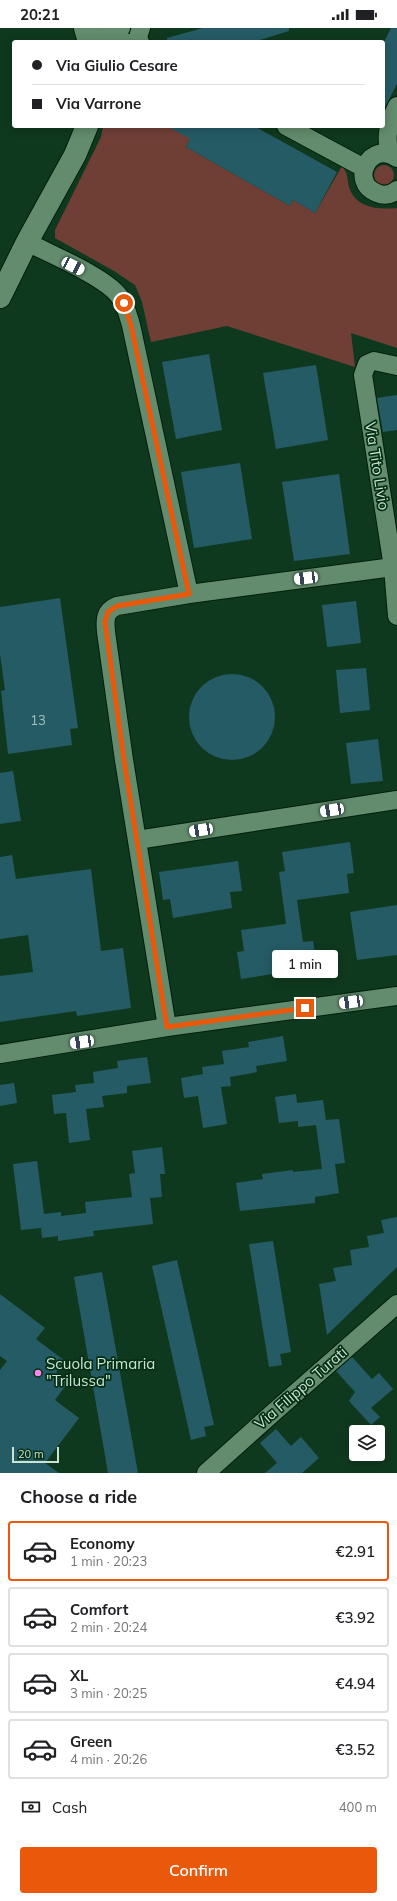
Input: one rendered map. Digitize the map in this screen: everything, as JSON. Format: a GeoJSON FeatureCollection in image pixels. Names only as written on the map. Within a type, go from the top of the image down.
{"type":"FeatureCollection","features":[{"type":"Feature","properties":{"kind":"street"},"geometry":{"type":"LineString","coordinates":[[91,35],[121,28]]}},
{"type":"Feature","properties":{"kind":"street"},"geometry":{"type":"LineString","coordinates":[[139,40],[138,37],[141,28]]}},
{"type":"Feature","properties":{"kind":"street"},"geometry":{"type":"LineString","coordinates":[[91,35],[115,40]]}},
{"type":"Feature","properties":{"kind":"street"},"geometry":{"type":"LineString","coordinates":[[394,157],[387,141],[390,123],[397,106]]}},
{"type":"Feature","properties":{"kind":"street"},"geometry":{"type":"LineString","coordinates":[[0,297],[27,242],[76,155],[86,128]]}},
{"type":"Feature","properties":{"kind":"street"},"geometry":{"type":"LineString","coordinates":[[290,128],[364,168]]}},
{"type":"Feature","properties":{"kind":"street"},"geometry":{"type":"LineString","coordinates":[[394,157],[377,154],[369,160],[363,173],[365,184],[373,192],[386,195],[397,190]]}},
{"type":"Feature","properties":{"kind":"street"},"geometry":{"type":"LineString","coordinates":[[27,242],[102,281],[111,287],[124,303],[131,325],[189,594]]}},
{"type":"Feature","properties":{"kind":"street","name":"Via Tito Livio"},"geometry":{"type":"LineString","coordinates":[[397,366],[374,361],[367,364],[363,372],[392,566],[397,616]]}},
{"type":"Feature","properties":{"kind":"street"},"geometry":{"type":"LineString","coordinates":[[167,1027],[106,632],[106,617],[112,609],[122,605],[189,594],[392,566]]}},
{"type":"Feature","properties":{"kind":"street"},"geometry":{"type":"LineString","coordinates":[[137,840],[397,800]]}},
{"type":"Feature","properties":{"kind":"street"},"geometry":{"type":"LineString","coordinates":[[0,1054],[167,1027],[397,996]]}},
{"type":"Feature","properties":{"kind":"street","name":"Via Filippo Turati"},"geometry":{"type":"LineString","coordinates":[[206,1473],[397,1304]]}},
{"type":"Feature","properties":{"kind":"shaded area"},"geometry":{"type":"Polygon","coordinates":[[[103,128],[185,128],[190,139],[186,147],[290,206],[293,200],[315,213],[342,166],[346,174],[349,187],[356,199],[375,208],[397,208],[397,348],[351,333],[355,367],[227,326],[151,342],[142,302],[135,285],[114,271],[55,238],[55,230],[101,137],[103,128]]]}},
{"type":"Feature","properties":{"kind":"shaded area"},"geometry":{"type":"Polygon","coordinates":[[[384,165],[391,168],[394,175],[391,182],[384,185],[377,182],[374,175],[377,168],[384,165]]]}},
{"type":"Feature","properties":{"kind":"building"},"geometry":{"type":"Polygon","coordinates":[[[203,28],[289,28],[289,31],[260,40],[167,40],[167,38],[203,28]]]}},
{"type":"Feature","properties":{"kind":"building"},"geometry":{"type":"Polygon","coordinates":[[[391,28],[397,28],[397,84],[385,107],[385,40],[391,28]]]}},
{"type":"Feature","properties":{"kind":"building"},"geometry":{"type":"Polygon","coordinates":[[[171,128],[258,128],[337,172],[315,213],[293,200],[290,206],[186,147],[190,139],[171,128]]]}},
{"type":"Feature","properties":{"kind":"building"},"geometry":{"type":"Polygon","coordinates":[[[209,354],[222,430],[176,439],[162,362],[209,354]]]}},
{"type":"Feature","properties":{"kind":"building"},"geometry":{"type":"Polygon","coordinates":[[[316,365],[328,440],[276,449],[263,373],[316,365]]]}},
{"type":"Feature","properties":{"kind":"building"},"geometry":{"type":"Polygon","coordinates":[[[397,395],[397,430],[383,432],[377,398],[397,395]]]}},
{"type":"Feature","properties":{"kind":"building"},"geometry":{"type":"Polygon","coordinates":[[[240,463],[252,539],[194,548],[181,472],[240,463]]]}},
{"type":"Feature","properties":{"kind":"building"},"geometry":{"type":"Polygon","coordinates":[[[339,474],[350,554],[294,561],[282,482],[339,474]]]}},
{"type":"Feature","properties":{"kind":"building"},"geometry":{"type":"Polygon","coordinates":[[[60,598],[78,728],[70,729],[72,745],[8,754],[1,691],[5,690],[0,654],[0,607],[60,598]]]}},
{"type":"Feature","properties":{"kind":"building"},"geometry":{"type":"Polygon","coordinates":[[[356,601],[361,643],[327,647],[322,605],[356,601]]]}},
{"type":"Feature","properties":{"kind":"building"},"geometry":{"type":"Polygon","coordinates":[[[366,668],[370,710],[340,713],[336,670],[366,668]]]}},
{"type":"Feature","properties":{"kind":"building"},"geometry":{"type":"Polygon","coordinates":[[[232,674],[248,678],[262,687],[271,701],[275,717],[271,733],[262,747],[248,756],[232,760],[216,756],[202,747],[193,733],[189,717],[193,701],[202,687],[216,678],[232,674]]]}},
{"type":"Feature","properties":{"kind":"building"},"geometry":{"type":"Polygon","coordinates":[[[378,739],[383,781],[351,784],[346,743],[378,739]]]}},
{"type":"Feature","properties":{"kind":"building"},"geometry":{"type":"Polygon","coordinates":[[[13,771],[21,821],[0,824],[0,773],[13,771]]]}},
{"type":"Feature","properties":{"kind":"building"},"geometry":{"type":"Polygon","coordinates":[[[350,842],[354,873],[347,874],[349,893],[297,900],[303,942],[313,941],[317,967],[241,979],[237,952],[244,951],[241,930],[286,924],[279,872],[285,871],[282,852],[350,842]]]}},
{"type":"Feature","properties":{"kind":"building"},"geometry":{"type":"Polygon","coordinates":[[[12,855],[16,879],[91,869],[101,951],[123,948],[131,1008],[77,1016],[76,1011],[0,1022],[0,976],[33,972],[28,935],[0,939],[0,857],[12,855]]]}},
{"type":"Feature","properties":{"kind":"building"},"geometry":{"type":"Polygon","coordinates":[[[238,861],[242,891],[230,892],[232,908],[173,918],[170,899],[163,900],[159,872],[238,861]]]}},
{"type":"Feature","properties":{"kind":"building"},"geometry":{"type":"Polygon","coordinates":[[[397,905],[397,955],[357,960],[350,912],[397,905]]]}},
{"type":"Feature","properties":{"kind":"building"},"geometry":{"type":"Polygon","coordinates":[[[283,1036],[287,1061],[256,1066],[257,1072],[230,1077],[231,1086],[221,1087],[227,1124],[203,1128],[198,1096],[184,1098],[181,1078],[203,1074],[202,1067],[224,1064],[222,1051],[249,1047],[248,1042],[283,1036]]]}},
{"type":"Feature","properties":{"kind":"building"},"geometry":{"type":"Polygon","coordinates":[[[147,1057],[151,1083],[127,1086],[127,1093],[102,1096],[104,1107],[86,1109],[90,1140],[69,1143],[66,1113],[54,1114],[52,1095],[76,1092],[75,1085],[94,1083],[93,1072],[118,1068],[117,1061],[147,1057]]]}},
{"type":"Feature","properties":{"kind":"building"},"geometry":{"type":"Polygon","coordinates":[[[14,1083],[17,1103],[0,1106],[0,1085],[14,1083]]]}},
{"type":"Feature","properties":{"kind":"building"},"geometry":{"type":"Polygon","coordinates":[[[296,1094],[297,1103],[323,1100],[326,1120],[339,1119],[345,1163],[335,1164],[339,1193],[315,1197],[315,1203],[240,1211],[236,1183],[263,1179],[262,1174],[293,1170],[293,1172],[322,1169],[316,1125],[298,1127],[298,1121],[279,1123],[275,1097],[296,1094]]]}},
{"type":"Feature","properties":{"kind":"building"},"geometry":{"type":"Polygon","coordinates":[[[162,1147],[165,1174],[160,1174],[162,1197],[150,1198],[153,1224],[93,1231],[94,1236],[58,1241],[58,1236],[42,1238],[41,1228],[21,1230],[13,1164],[37,1161],[44,1214],[61,1212],[61,1216],[86,1213],[85,1202],[132,1197],[129,1174],[135,1173],[132,1151],[162,1147]]]}},
{"type":"Feature","properties":{"kind":"building"},"geometry":{"type":"Polygon","coordinates":[[[397,1217],[397,1267],[327,1335],[319,1284],[336,1281],[333,1268],[352,1265],[350,1250],[369,1247],[367,1236],[384,1233],[381,1220],[397,1217]]]}},
{"type":"Feature","properties":{"kind":"building"},"geometry":{"type":"Polygon","coordinates":[[[273,1241],[291,1352],[280,1354],[282,1365],[269,1367],[249,1244],[273,1241]]]}},
{"type":"Feature","properties":{"kind":"building"},"geometry":{"type":"Polygon","coordinates":[[[177,1260],[214,1425],[204,1427],[206,1436],[191,1440],[152,1266],[177,1260]]]}},
{"type":"Feature","properties":{"kind":"building"},"geometry":{"type":"Polygon","coordinates":[[[102,1272],[138,1473],[108,1473],[74,1277],[102,1272]]]}},
{"type":"Feature","properties":{"kind":"building","name":"Scuola Primaria \"Trilussa\""},"geometry":{"type":"Polygon","coordinates":[[[0,1294],[45,1328],[36,1339],[65,1361],[56,1372],[69,1381],[55,1400],[79,1418],[45,1463],[59,1473],[0,1473],[0,1370],[7,1361],[0,1356],[0,1294]]]}},
{"type":"Feature","properties":{"kind":"building"},"geometry":{"type":"Polygon","coordinates":[[[352,1357],[372,1379],[379,1373],[393,1389],[371,1408],[380,1417],[371,1425],[349,1401],[355,1392],[336,1371],[352,1357]]]}},
{"type":"Feature","properties":{"kind":"building"},"geometry":{"type":"Polygon","coordinates":[[[276,1429],[291,1446],[301,1437],[319,1458],[302,1473],[265,1473],[277,1463],[260,1443],[276,1429]]]}},
{"type":"Feature","properties":{"kind":"place","name":"Scuola Primaria \"Trilussa\""},"geometry":{"type":"Point","coordinates":[38,1373]}},
{"type":"Feature","properties":{"kind":"route"},"geometry":{"type":"LineString","coordinates":[[124,303],[131,325],[189,594],[117,606],[108,612],[105,622],[124,760],[167,1027],[305,1008]]}}]}
